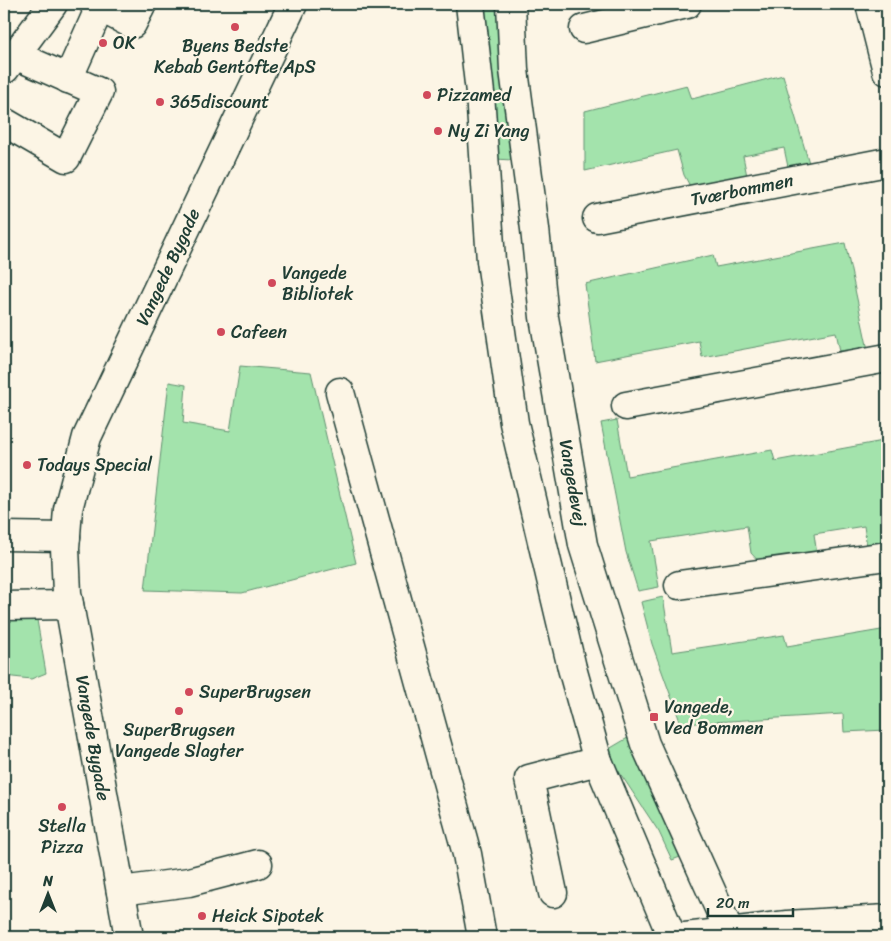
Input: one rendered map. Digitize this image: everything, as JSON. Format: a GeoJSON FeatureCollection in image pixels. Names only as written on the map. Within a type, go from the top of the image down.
{"type":"FeatureCollection","features":[{"type":"Feature","properties":{"kind":"street"},"geometry":{"type":"LineString","coordinates":[[4,122],[66,158],[99,92],[68,79],[9,62],[53,4]]}},
{"type":"Feature","properties":{"kind":"street"},"geometry":{"type":"LineString","coordinates":[[68,79],[97,6],[132,24],[142,4]]}},
{"type":"Feature","properties":{"kind":"street","name":"Vangede Bygade"},"geometry":{"type":"LineString","coordinates":[[129,937],[69,605],[66,537],[68,509],[87,437],[293,4]]}},
{"type":"Feature","properties":{"kind":"street"},"geometry":{"type":"LineString","coordinates":[[470,4],[480,93],[491,261],[514,422],[572,668],[598,761],[672,937]]}},
{"type":"Feature","properties":{"kind":"street","name":"Vangedevej"},"geometry":{"type":"LineString","coordinates":[[511,4],[514,70],[535,229],[544,317],[583,545],[646,744],[731,934]]}},
{"type":"Feature","properties":{"kind":"street"},"geometry":{"type":"LineString","coordinates":[[514,70],[520,4]]}},
{"type":"Feature","properties":{"kind":"street"},"geometry":{"type":"LineString","coordinates":[[584,29],[687,4]]}},
{"type":"Feature","properties":{"kind":"street"},"geometry":{"type":"LineString","coordinates":[[870,4],[887,71]]}},
{"type":"Feature","properties":{"kind":"street","name":"Tværbommen"},"geometry":{"type":"LineString","coordinates":[[597,218],[887,162]]}},
{"type":"Feature","properties":{"kind":"street"},"geometry":{"type":"LineString","coordinates":[[626,406],[887,358]]}},
{"type":"Feature","properties":{"kind":"street"},"geometry":{"type":"LineString","coordinates":[[340,392],[467,854],[482,937]]}},
{"type":"Feature","properties":{"kind":"street"},"geometry":{"type":"LineString","coordinates":[[4,536],[66,537]]}},
{"type":"Feature","properties":{"kind":"street"},"geometry":{"type":"LineString","coordinates":[[679,585],[887,556]]}},
{"type":"Feature","properties":{"kind":"street"},"geometry":{"type":"LineString","coordinates":[[4,606],[69,605]]}},
{"type":"Feature","properties":{"kind":"street"},"geometry":{"type":"LineString","coordinates":[[553,893],[529,779],[598,761]]}},
{"type":"Feature","properties":{"kind":"street"},"geometry":{"type":"LineString","coordinates":[[121,891],[189,882],[258,864]]}},
{"type":"Feature","properties":{"kind":"street"},"geometry":{"type":"LineString","coordinates":[[685,937],[731,934],[787,925],[887,920]]}},
{"type":"Feature","properties":{"kind":"green space"},"geometry":{"type":"Polygon","coordinates":[[[482,4],[500,4],[512,160],[495,159],[482,4]]]}},
{"type":"Feature","properties":{"kind":"green space"},"geometry":{"type":"Polygon","coordinates":[[[783,75],[809,163],[788,167],[784,148],[743,156],[747,176],[691,188],[684,175],[677,150],[585,171],[585,111],[687,85],[692,99],[783,75]]]}},
{"type":"Feature","properties":{"kind":"green space"},"geometry":{"type":"Polygon","coordinates":[[[845,243],[868,350],[840,351],[836,332],[702,357],[699,341],[595,361],[585,284],[713,255],[716,267],[845,243]]]}},
{"type":"Feature","properties":{"kind":"green space"},"geometry":{"type":"Polygon","coordinates":[[[240,366],[311,372],[356,563],[242,593],[145,590],[169,382],[186,385],[183,423],[230,431],[240,366]]]}},
{"type":"Feature","properties":{"kind":"green space"},"geometry":{"type":"Polygon","coordinates":[[[617,420],[627,476],[772,450],[775,461],[883,441],[887,543],[867,547],[864,526],[814,534],[817,555],[761,564],[751,553],[747,526],[651,541],[659,587],[638,591],[626,552],[601,423],[617,420]]]}},
{"type":"Feature","properties":{"kind":"green space"},"geometry":{"type":"Polygon","coordinates":[[[663,597],[672,652],[784,635],[787,646],[887,629],[887,730],[844,732],[843,714],[681,724],[652,644],[641,602],[663,597]]]}},
{"type":"Feature","properties":{"kind":"green space"},"geometry":{"type":"Polygon","coordinates":[[[4,619],[37,620],[46,673],[31,679],[4,676],[4,619]]]}},
{"type":"Feature","properties":{"kind":"green space"},"geometry":{"type":"Polygon","coordinates":[[[631,736],[683,856],[672,860],[659,832],[614,764],[609,749],[631,736]]]}},
{"type":"Feature","properties":{"kind":"place","name":"Byens Bedste Kebab Gentofte ApS"},"geometry":{"type":"Point","coordinates":[235,27]}},
{"type":"Feature","properties":{"kind":"place","name":"OK"},"geometry":{"type":"Point","coordinates":[103,43]}},
{"type":"Feature","properties":{"kind":"place","name":"Pizzamed"},"geometry":{"type":"Point","coordinates":[427,95]}},
{"type":"Feature","properties":{"kind":"place","name":"365discount"},"geometry":{"type":"Point","coordinates":[160,102]}},
{"type":"Feature","properties":{"kind":"place","name":"Ny Zi Yang"},"geometry":{"type":"Point","coordinates":[438,131]}},
{"type":"Feature","properties":{"kind":"place","name":"Vangede Bibliotek"},"geometry":{"type":"Point","coordinates":[272,283]}},
{"type":"Feature","properties":{"kind":"place","name":"Cafeen"},"geometry":{"type":"Point","coordinates":[221,332]}},
{"type":"Feature","properties":{"kind":"place","name":"Todays Special"},"geometry":{"type":"Point","coordinates":[27,465]}},
{"type":"Feature","properties":{"kind":"place","name":"SuperBrugsen"},"geometry":{"type":"Point","coordinates":[189,692]}},
{"type":"Feature","properties":{"kind":"place","name":"SuperBrugsen Vangede Slagter"},"geometry":{"type":"Point","coordinates":[179,711]}},
{"type":"Feature","properties":{"kind":"place","name":"Vangede, Ved Bommen"},"geometry":{"type":"Point","coordinates":[654,717]}},
{"type":"Feature","properties":{"kind":"place","name":"Stella Pizza"},"geometry":{"type":"Point","coordinates":[62,807]}},
{"type":"Feature","properties":{"kind":"place","name":"Heick Sipotek"},"geometry":{"type":"Point","coordinates":[202,916]}}]}
